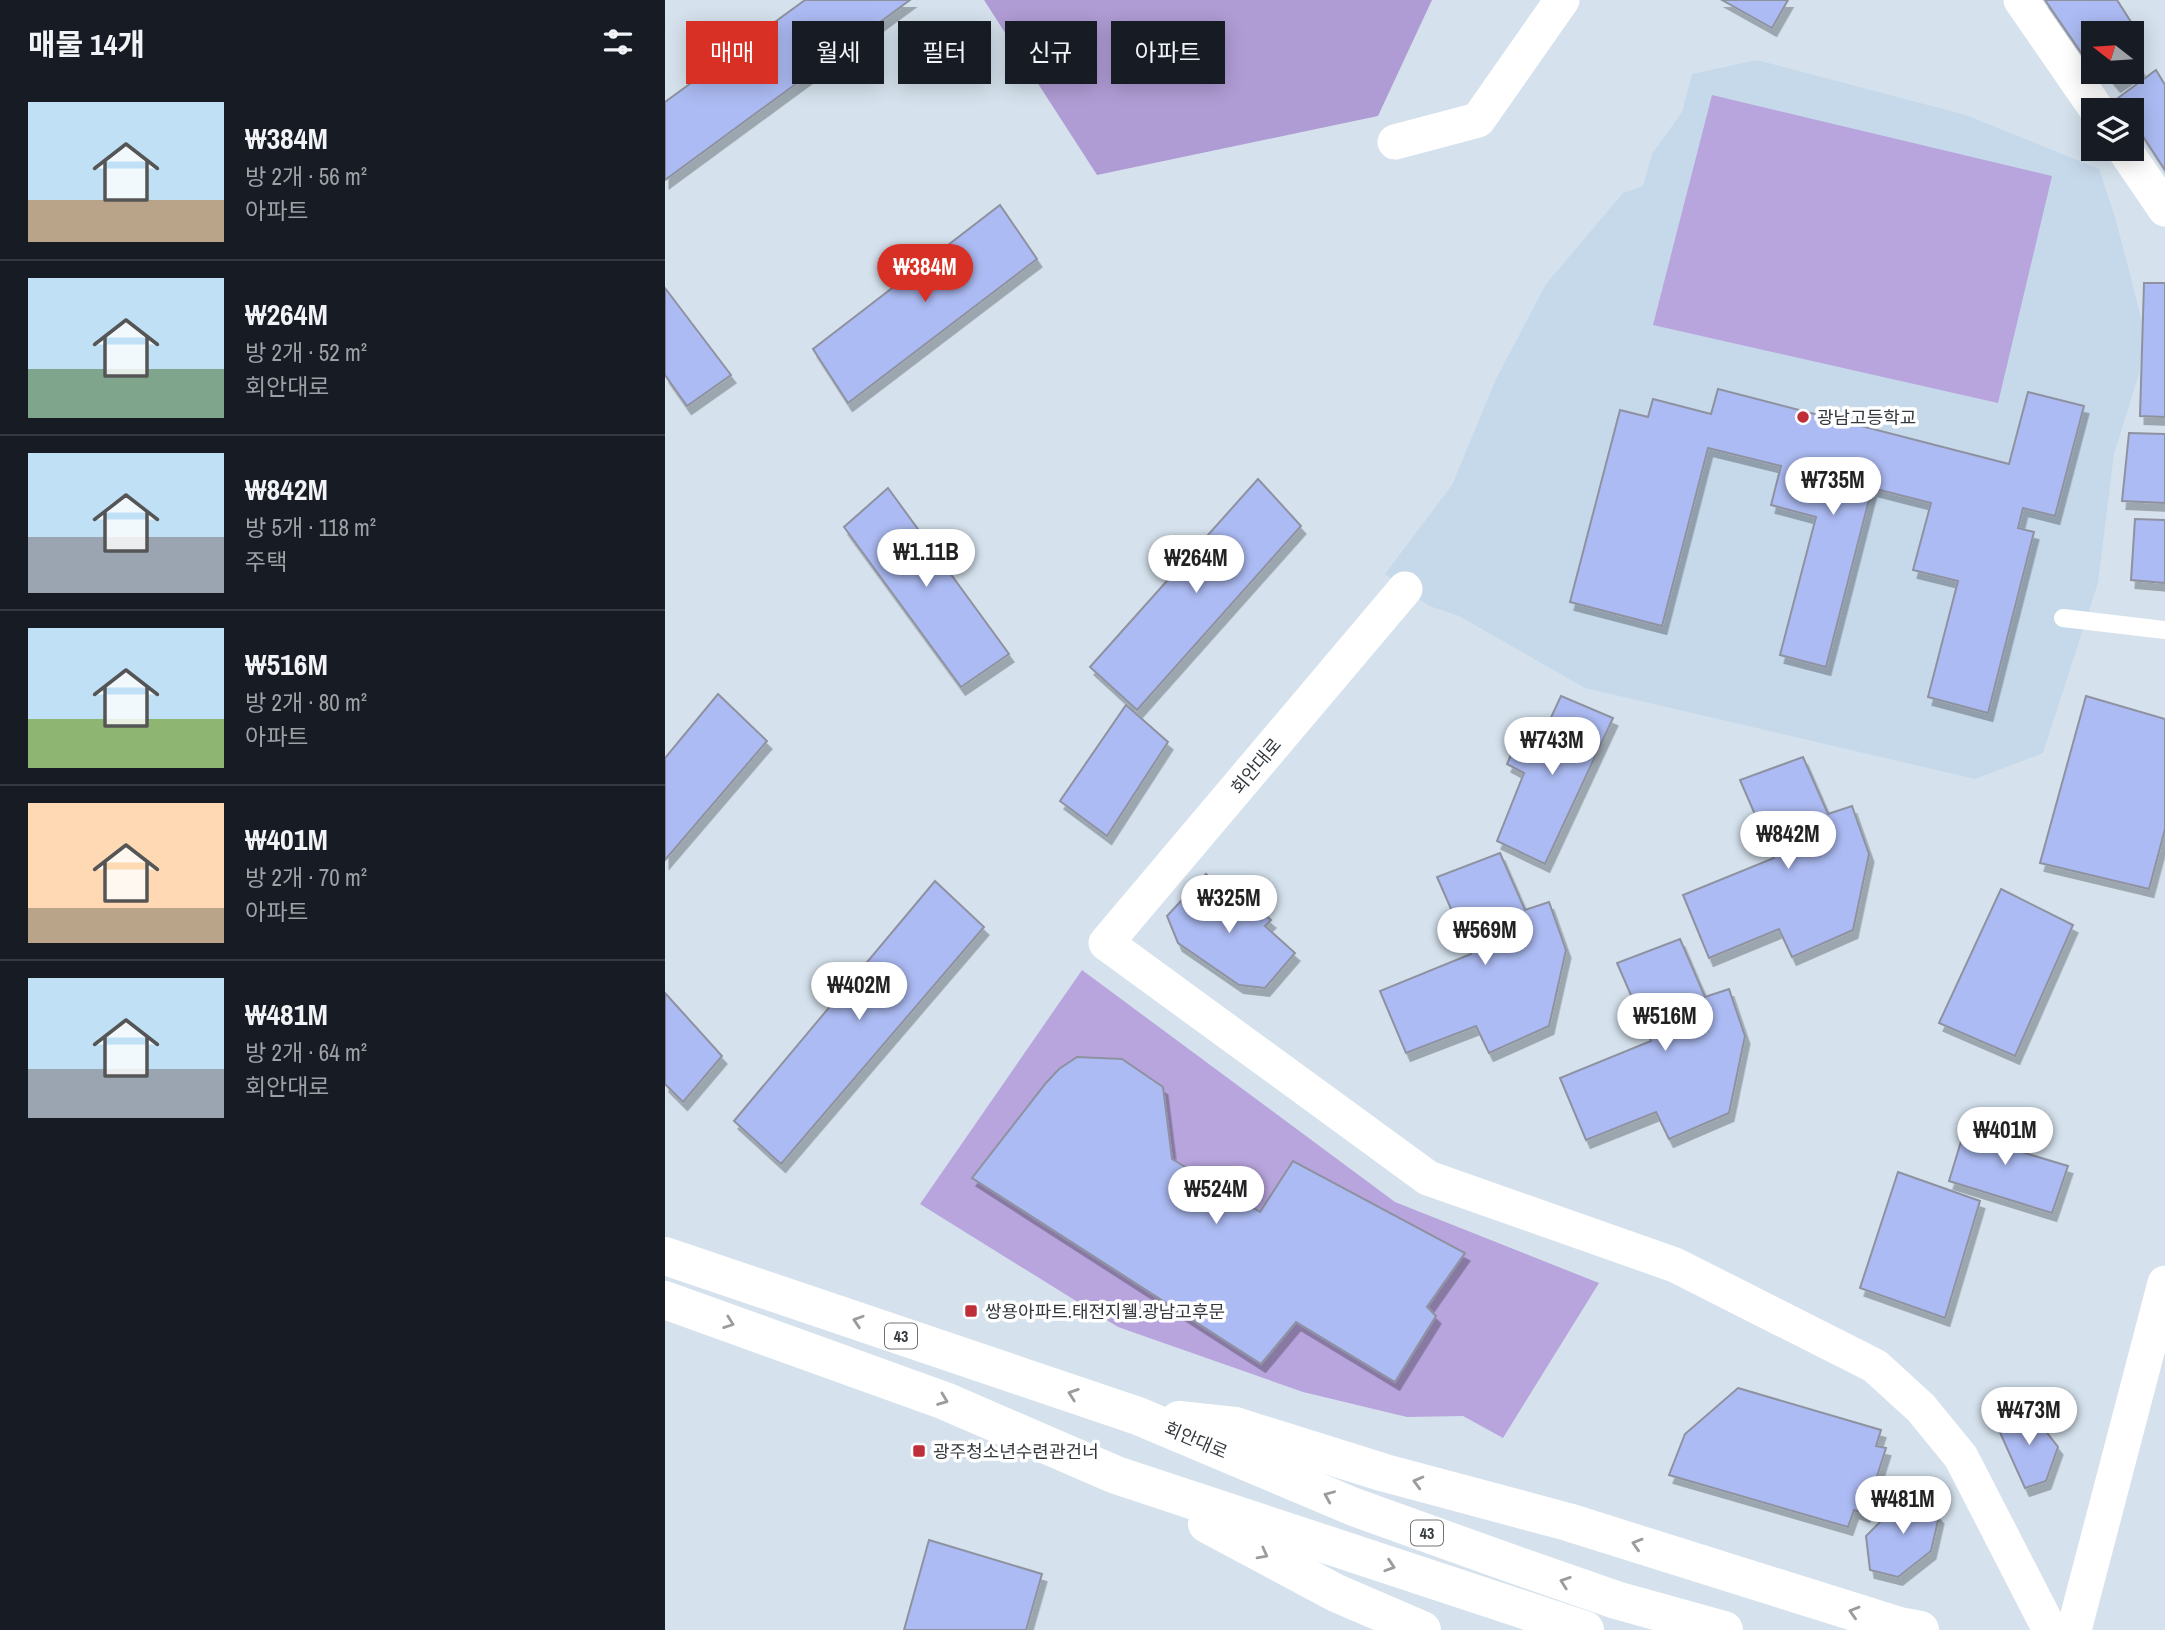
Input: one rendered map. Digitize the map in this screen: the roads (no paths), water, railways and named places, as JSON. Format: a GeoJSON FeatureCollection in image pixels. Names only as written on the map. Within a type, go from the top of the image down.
{"type":"FeatureCollection","features":[{"type":"Feature","properties":{"kind":"highway","name":"회안대로"},"geometry":{"type":"LineString","coordinates":[[665,1256],[1138,1416],[1393,1521],[1616,1600],[1724,1630]]}},
{"type":"Feature","properties":{"kind":"highway","name":"43"},"geometry":{"type":"LineString","coordinates":[[665,1300],[945,1401],[1116,1475],[1585,1630]]}},
{"type":"Feature","properties":{"kind":"highway"},"geometry":{"type":"LineString","coordinates":[[1138,1416],[1235,1426],[1385,1473],[1568,1522],[1885,1622],[1920,1630]]}},
{"type":"Feature","properties":{"kind":"highway"},"geometry":{"type":"LineString","coordinates":[[1116,1475],[1336,1593],[1422,1630]]}},
{"type":"Feature","properties":{"kind":"street"},"geometry":{"type":"LineString","coordinates":[[1395,142],[1478,120],[1562,0]]}},
{"type":"Feature","properties":{"kind":"street"},"geometry":{"type":"LineString","coordinates":[[2021,0],[2089,98]]}},
{"type":"Feature","properties":{"kind":"street"},"geometry":{"type":"LineString","coordinates":[[2131,161],[2165,209]]}},
{"type":"Feature","properties":{"kind":"street","name":"회안대로"},"geometry":{"type":"LineString","coordinates":[[1405,589],[1106,943],[1428,1178],[1675,1265],[1875,1366],[1921,1408],[1961,1457],[2050,1630]]}},
{"type":"Feature","properties":{"kind":"street"},"geometry":{"type":"LineString","coordinates":[[2074,1630],[2165,1283]]}},
{"type":"Feature","properties":{"kind":"lane"},"geometry":{"type":"LineString","coordinates":[[2063,618],[2165,630]]}},
{"type":"Feature","properties":{"kind":"place","name":"광남고등학교"},"geometry":{"type":"Point","coordinates":[1803,417]}},
{"type":"Feature","properties":{"kind":"place","name":"쌍용아파트.태전지웰.광남고후문"},"geometry":{"type":"Point","coordinates":[971,1311]}},
{"type":"Feature","properties":{"kind":"place","name":"광주청소년수련관건너"},"geometry":{"type":"Point","coordinates":[919,1451]}}]}
